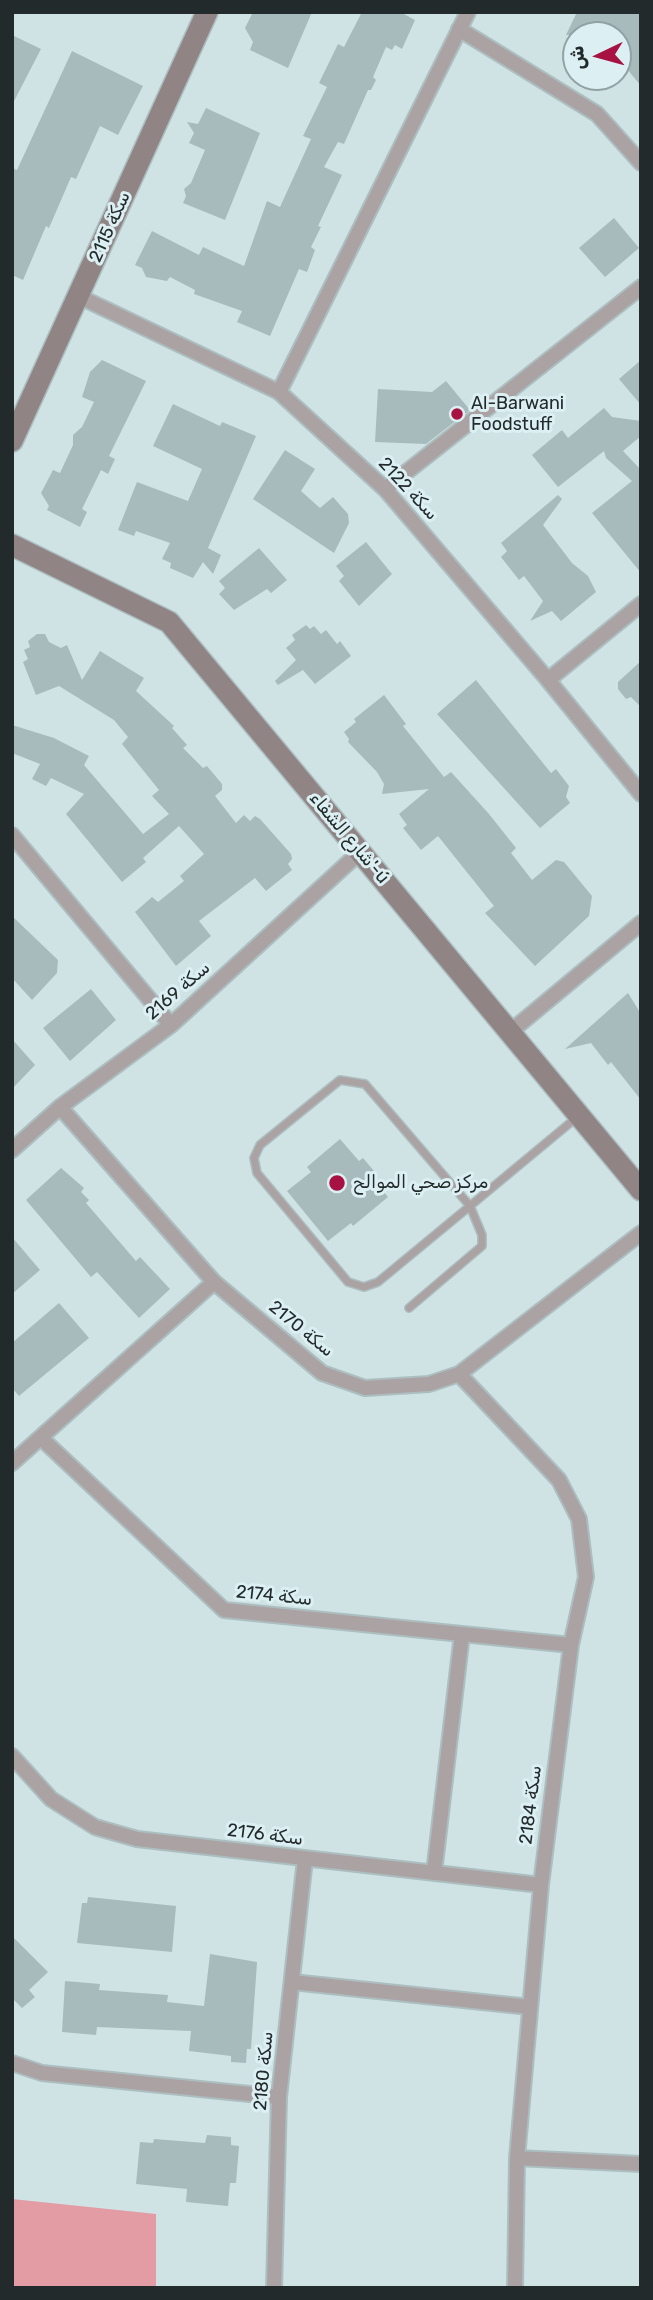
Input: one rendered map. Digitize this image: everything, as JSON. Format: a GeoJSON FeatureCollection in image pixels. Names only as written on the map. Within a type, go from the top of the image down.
{"type":"FeatureCollection","features":[{"type":"Feature","properties":{"kind":"street","name":"سكة 2115"},"geometry":{"type":"LineString","coordinates":[[12,441],[207,12]]}},
{"type":"Feature","properties":{"kind":"street"},"geometry":{"type":"LineString","coordinates":[[279,392],[468,12]]}},
{"type":"Feature","properties":{"kind":"street"},"geometry":{"type":"LineString","coordinates":[[459,29],[597,114],[641,163]]}},
{"type":"Feature","properties":{"kind":"street"},"geometry":{"type":"LineString","coordinates":[[385,489],[641,287]]}},
{"type":"Feature","properties":{"kind":"street","name":"سكة 2122"},"geometry":{"type":"LineString","coordinates":[[78,296],[279,392],[385,489],[641,794]]}},
{"type":"Feature","properties":{"kind":"street","name":"شارع الشفاء'-ú"},"geometry":{"type":"LineString","coordinates":[[12,545],[169,622],[641,1190]]}},
{"type":"Feature","properties":{"kind":"street"},"geometry":{"type":"LineString","coordinates":[[548,680],[641,604]]}},
{"type":"Feature","properties":{"kind":"street"},"geometry":{"type":"LineString","coordinates":[[12,835],[171,1025]]}},
{"type":"Feature","properties":{"kind":"street","name":"سكة 2169"},"geometry":{"type":"LineString","coordinates":[[12,1150],[60,1107],[171,1025],[360,852]]}},
{"type":"Feature","properties":{"kind":"street"},"geometry":{"type":"LineString","coordinates":[[510,1032],[641,923]]}},
{"type":"Feature","properties":{"kind":"street","name":"سكة 2170"},"geometry":{"type":"LineString","coordinates":[[60,1107],[214,1282],[322,1373],[365,1388],[429,1384],[459,1374],[641,1233]]}},
{"type":"Feature","properties":{"kind":"street"},"geometry":{"type":"LineString","coordinates":[[12,1463],[214,1282]]}},
{"type":"Feature","properties":{"kind":"street","name":"سكة 2184"},"geometry":{"type":"LineString","coordinates":[[459,1374],[559,1480],[579,1519],[586,1577],[571,1644],[541,1885],[517,2158],[515,2288]]}},
{"type":"Feature","properties":{"kind":"street","name":"سكة 2174"},"geometry":{"type":"LineString","coordinates":[[41,1438],[224,1610],[571,1644]]}},
{"type":"Feature","properties":{"kind":"street"},"geometry":{"type":"LineString","coordinates":[[434,1873],[461,1634]]}},
{"type":"Feature","properties":{"kind":"street","name":"سكة 2176"},"geometry":{"type":"LineString","coordinates":[[12,1756],[51,1798],[95,1827],[137,1839],[541,1885]]}},
{"type":"Feature","properties":{"kind":"street","name":"سكة 2180"},"geometry":{"type":"LineString","coordinates":[[274,2288],[279,2097],[305,1859]]}},
{"type":"Feature","properties":{"kind":"street"},"geometry":{"type":"LineString","coordinates":[[292,1982],[530,2007]]}},
{"type":"Feature","properties":{"kind":"street"},"geometry":{"type":"LineString","coordinates":[[12,2063],[42,2073],[279,2097]]}},
{"type":"Feature","properties":{"kind":"street"},"geometry":{"type":"LineString","coordinates":[[517,2158],[641,2164]]}},
{"type":"Feature","properties":{"kind":"lane"},"geometry":{"type":"LineString","coordinates":[[409,1308],[482,1245],[482,1236],[470,1206],[365,1084],[341,1080],[261,1145],[254,1158],[257,1173],[348,1282],[364,1287],[378,1282],[470,1206],[579,1115]]}},
{"type":"Feature","properties":{"kind":"shaded area"},"geometry":{"type":"Polygon","coordinates":[[[12,2199],[156,2214],[156,2288],[12,2288],[12,2199]]]}},
{"type":"Feature","properties":{"kind":"building"},"geometry":{"type":"Polygon","coordinates":[[[253,12],[312,12],[288,68],[250,50],[253,42],[245,28],[253,12]]]}},
{"type":"Feature","properties":{"kind":"building"},"geometry":{"type":"Polygon","coordinates":[[[362,12],[400,12],[415,20],[402,49],[395,45],[392,50],[386,47],[373,77],[376,80],[371,90],[368,90],[344,144],[338,142],[324,167],[342,175],[318,226],[321,227],[311,247],[315,250],[307,272],[299,269],[270,336],[237,322],[242,311],[194,294],[195,290],[170,277],[167,281],[146,277],[142,268],[135,265],[152,231],[199,255],[203,247],[244,266],[267,201],[280,207],[311,139],[303,136],[327,87],[319,83],[338,44],[344,47],[362,12]]]}},
{"type":"Feature","properties":{"kind":"building"},"geometry":{"type":"Polygon","coordinates":[[[577,12],[641,12],[641,86],[632,75],[632,21],[573,21],[577,12]]]}},
{"type":"Feature","properties":{"kind":"building"},"geometry":{"type":"Polygon","coordinates":[[[12,35],[41,49],[12,105],[12,35]]]}},
{"type":"Feature","properties":{"kind":"building"},"geometry":{"type":"Polygon","coordinates":[[[72,51],[143,86],[118,135],[100,126],[76,179],[71,177],[49,228],[46,226],[23,280],[12,275],[12,168],[17,170],[72,51]]]}},
{"type":"Feature","properties":{"kind":"building"},"geometry":{"type":"Polygon","coordinates":[[[206,108],[260,133],[225,220],[183,203],[186,196],[184,189],[191,183],[205,150],[189,143],[194,133],[187,122],[198,124],[206,108]]]}},
{"type":"Feature","properties":{"kind":"building"},"geometry":{"type":"Polygon","coordinates":[[[614,218],[639,248],[605,277],[579,248],[614,218]]]}},
{"type":"Feature","properties":{"kind":"building"},"geometry":{"type":"Polygon","coordinates":[[[102,360],[146,381],[109,456],[115,459],[108,474],[101,470],[82,509],[87,512],[80,527],[47,510],[49,506],[41,493],[53,470],[60,473],[73,445],[73,435],[82,427],[94,402],[82,397],[90,372],[102,360]]]}},
{"type":"Feature","properties":{"kind":"building"},"geometry":{"type":"Polygon","coordinates":[[[641,360],[641,405],[619,379],[641,360]]]}},
{"type":"Feature","properties":{"kind":"building"},"geometry":{"type":"Polygon","coordinates":[[[446,381],[470,410],[426,444],[375,442],[378,389],[432,392],[446,381]]]}},
{"type":"Feature","properties":{"kind":"building"},"geometry":{"type":"Polygon","coordinates":[[[173,404],[220,426],[222,422],[256,436],[208,548],[221,555],[213,574],[203,562],[193,578],[170,568],[171,563],[162,559],[170,543],[136,531],[134,536],[118,530],[137,482],[188,501],[202,469],[153,446],[173,404]]]}},
{"type":"Feature","properties":{"kind":"building"},"geometry":{"type":"Polygon","coordinates":[[[604,408],[612,417],[641,421],[641,436],[623,451],[641,470],[641,573],[592,513],[632,481],[606,458],[604,451],[558,487],[532,455],[562,430],[568,438],[604,408]]]}},
{"type":"Feature","properties":{"kind":"building"},"geometry":{"type":"Polygon","coordinates":[[[285,450],[315,469],[301,491],[320,508],[333,497],[348,514],[349,523],[334,553],[253,499],[285,450]]]}},
{"type":"Feature","properties":{"kind":"building"},"geometry":{"type":"Polygon","coordinates":[[[558,495],[562,499],[543,525],[572,563],[588,576],[596,592],[561,621],[552,611],[530,621],[543,601],[524,576],[519,580],[501,557],[507,551],[501,543],[558,495]]]}},
{"type":"Feature","properties":{"kind":"building"},"geometry":{"type":"Polygon","coordinates":[[[366,542],[392,574],[359,606],[339,581],[344,576],[336,566],[366,542]]]}},
{"type":"Feature","properties":{"kind":"building"},"geometry":{"type":"Polygon","coordinates":[[[259,548],[287,580],[271,593],[267,589],[234,610],[219,594],[225,588],[219,581],[259,548]]]}},
{"type":"Feature","properties":{"kind":"building"},"geometry":{"type":"Polygon","coordinates":[[[306,625],[310,629],[314,626],[321,634],[326,630],[337,644],[340,641],[351,656],[315,684],[303,670],[278,685],[275,681],[296,660],[286,648],[295,640],[292,635],[306,625]]]}},
{"type":"Feature","properties":{"kind":"building"},"geometry":{"type":"Polygon","coordinates":[[[37,634],[45,634],[49,642],[61,648],[67,645],[82,680],[100,651],[144,678],[136,691],[174,726],[172,728],[187,745],[183,748],[203,768],[207,766],[222,784],[222,790],[215,796],[236,823],[244,815],[250,821],[255,816],[291,854],[292,859],[288,864],[292,870],[266,891],[255,878],[199,921],[211,936],[176,966],[135,912],[152,897],[158,902],[184,881],[180,876],[204,854],[179,826],[143,858],[146,862],[122,882],[66,814],[84,794],[51,778],[46,786],[32,779],[40,764],[12,753],[12,725],[54,738],[89,756],[84,765],[143,834],[169,814],[152,796],[159,790],[122,744],[128,737],[114,720],[59,686],[36,695],[23,662],[28,659],[24,650],[30,647],[28,641],[37,634]]]}},
{"type":"Feature","properties":{"kind":"building"},"geometry":{"type":"Polygon","coordinates":[[[641,661],[641,707],[631,697],[626,699],[618,689],[618,682],[641,661]]]}},
{"type":"Feature","properties":{"kind":"building"},"geometry":{"type":"Polygon","coordinates":[[[476,680],[551,773],[556,769],[569,786],[566,797],[570,803],[540,828],[437,714],[476,680]]]}},
{"type":"Feature","properties":{"kind":"building"},"geometry":{"type":"Polygon","coordinates":[[[384,695],[406,724],[403,726],[444,777],[451,772],[489,814],[516,848],[511,853],[532,880],[556,860],[564,862],[592,896],[589,916],[535,966],[485,913],[494,906],[438,836],[421,850],[403,828],[407,825],[399,814],[429,789],[382,794],[384,784],[377,772],[348,742],[344,732],[356,722],[354,719],[384,695]]]}},
{"type":"Feature","properties":{"kind":"building"},"geometry":{"type":"Polygon","coordinates":[[[12,916],[58,960],[57,973],[32,1000],[12,978],[12,916]]]}},
{"type":"Feature","properties":{"kind":"building"},"geometry":{"type":"Polygon","coordinates":[[[91,989],[116,1020],[70,1061],[43,1028],[91,989]]]}},
{"type":"Feature","properties":{"kind":"building"},"geometry":{"type":"Polygon","coordinates":[[[628,993],[641,1014],[641,1100],[611,1062],[608,1065],[591,1043],[565,1049],[628,993]]]}},
{"type":"Feature","properties":{"kind":"building"},"geometry":{"type":"Polygon","coordinates":[[[12,1039],[35,1065],[12,1089],[12,1039]]]}},
{"type":"Feature","properties":{"kind":"building","name":"مركز صحي الموالح"},"geometry":{"type":"Polygon","coordinates":[[[340,1139],[359,1161],[363,1158],[374,1171],[369,1174],[388,1197],[353,1226],[351,1223],[328,1241],[287,1191],[311,1172],[307,1167],[340,1139]]]}},
{"type":"Feature","properties":{"kind":"building"},"geometry":{"type":"Polygon","coordinates":[[[61,1168],[84,1188],[81,1192],[89,1200],[86,1203],[136,1261],[140,1257],[170,1289],[139,1318],[97,1272],[91,1277],[26,1200],[61,1168]]]}},
{"type":"Feature","properties":{"kind":"building"},"geometry":{"type":"Polygon","coordinates":[[[12,1237],[40,1270],[12,1294],[12,1237]]]}},
{"type":"Feature","properties":{"kind":"building"},"geometry":{"type":"Polygon","coordinates":[[[59,1303],[89,1338],[19,1396],[12,1388],[12,1343],[59,1303]]]}},
{"type":"Feature","properties":{"kind":"building"},"geometry":{"type":"Polygon","coordinates":[[[88,1897],[176,1906],[172,1952],[77,1943],[82,1903],[87,1903],[88,1897]]]}},
{"type":"Feature","properties":{"kind":"building"},"geometry":{"type":"Polygon","coordinates":[[[12,1936],[48,1972],[29,1990],[35,1997],[22,2008],[12,1998],[12,1936]]]}},
{"type":"Feature","properties":{"kind":"building"},"geometry":{"type":"Polygon","coordinates":[[[210,1954],[257,1962],[251,2049],[247,2049],[246,2063],[231,2062],[231,2056],[189,2051],[191,2031],[97,2027],[96,2035],[62,2032],[65,1981],[100,1984],[99,1990],[168,1995],[167,2002],[204,2006],[210,1954]]]}},
{"type":"Feature","properties":{"kind":"building"},"geometry":{"type":"Polygon","coordinates":[[[207,2135],[231,2137],[231,2145],[239,2146],[236,2183],[230,2183],[228,2206],[186,2202],[187,2189],[136,2184],[140,2142],[153,2143],[154,2139],[205,2143],[207,2135]]]}},
{"type":"Feature","properties":{"kind":"place","name":"Al-Barwani Foodstuff"},"geometry":{"type":"Point","coordinates":[457,414]}},
{"type":"Feature","properties":{"kind":"place","name":"مركز صحي الموالح"},"geometry":{"type":"Point","coordinates":[337,1183]}}]}
